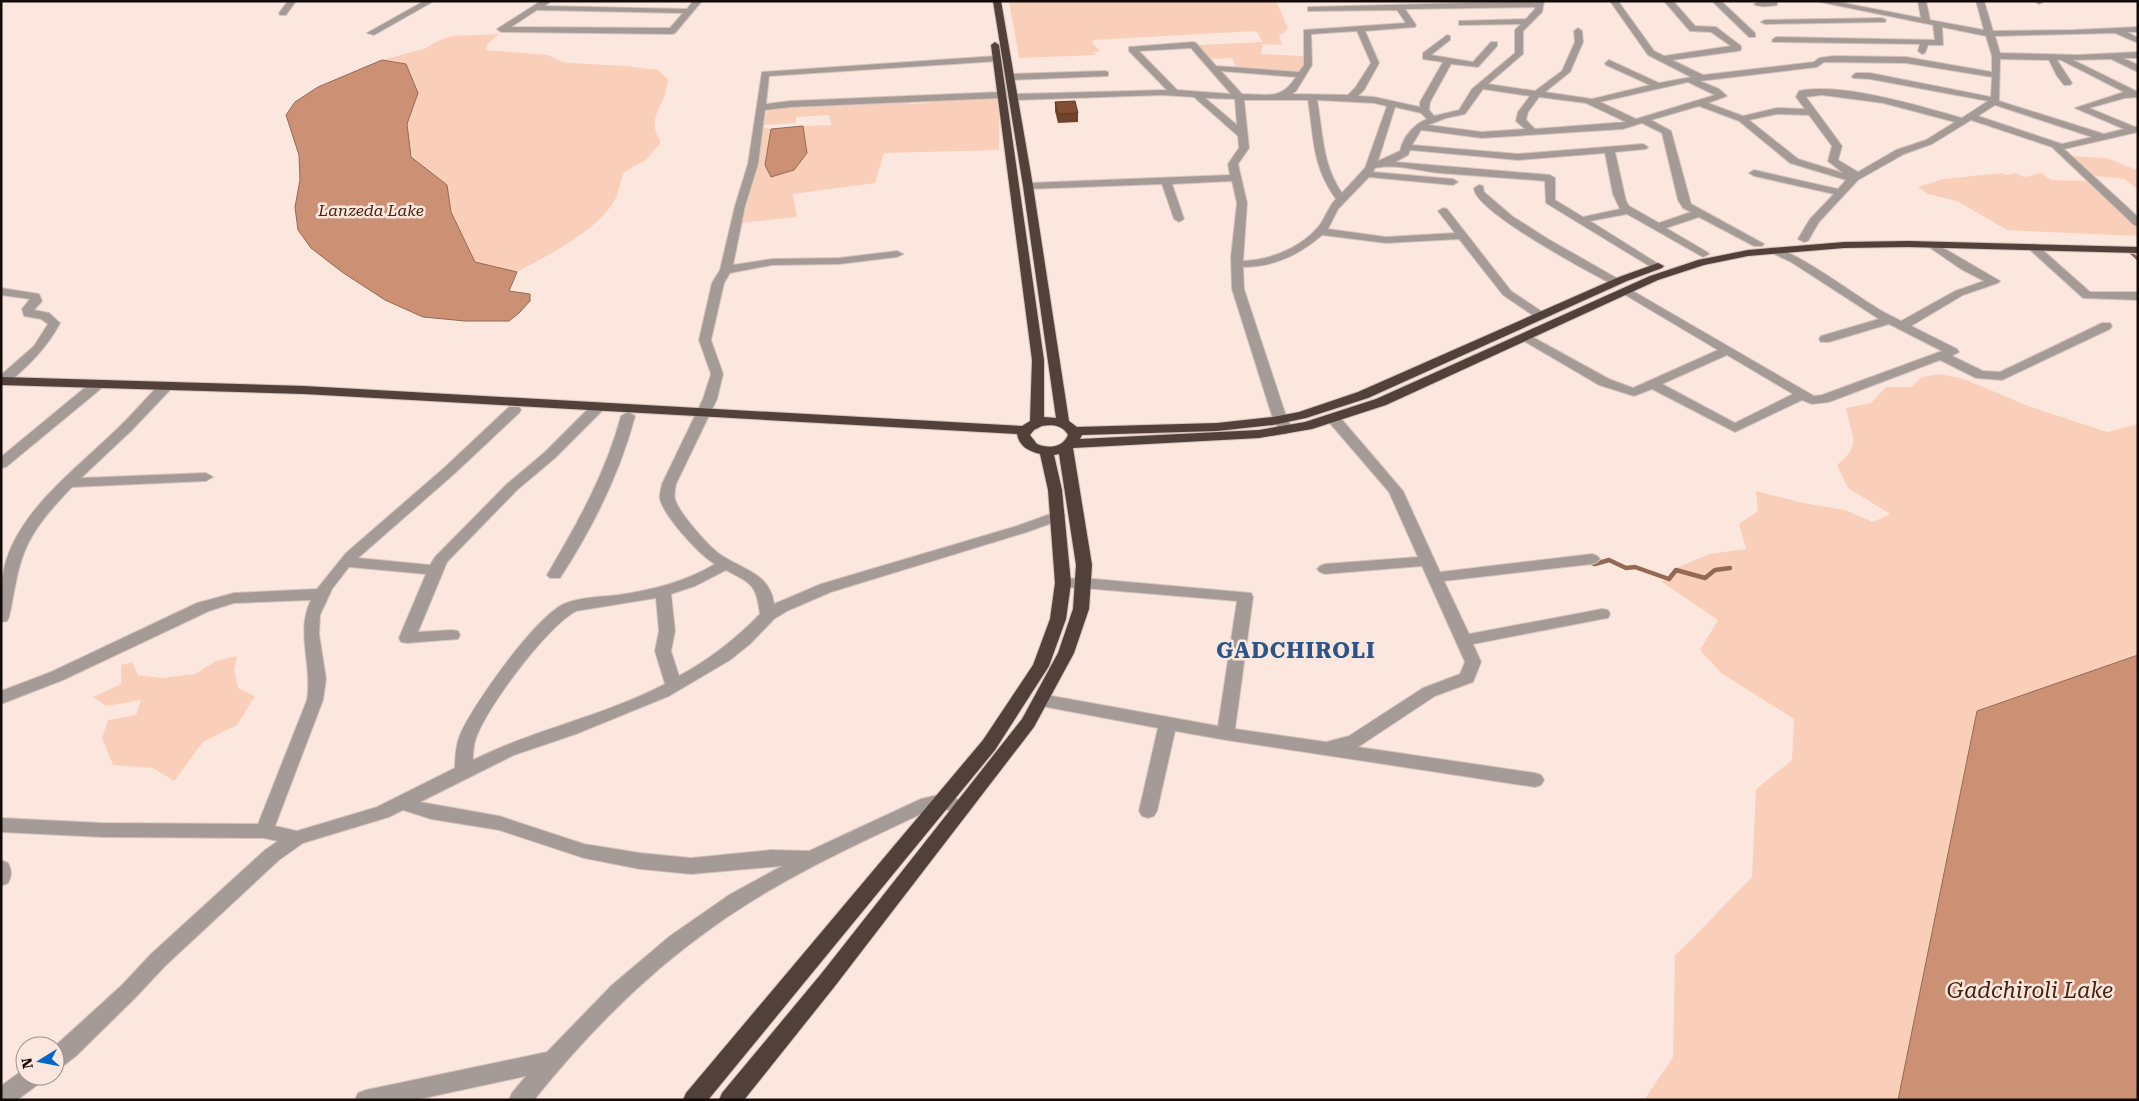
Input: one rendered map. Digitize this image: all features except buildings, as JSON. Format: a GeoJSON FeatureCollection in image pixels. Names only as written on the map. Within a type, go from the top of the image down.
{"type":"FeatureCollection","features":[{"type":"Feature","properties":{"kind":"highway"},"geometry":{"type":"LineString","coordinates":[[988,1],[1038,360],[1029,431],[1035,448],[1046,451],[1068,436],[1181,439],[1259,434],[1363,395],[1616,282],[1656,267],[1702,254],[1758,244],[1804,239],[1874,236],[2138,243]]}},
{"type":"Feature","properties":{"kind":"highway"},"geometry":{"type":"LineString","coordinates":[[730,1100],[828,980],[1028,723],[1066,653],[1081,609],[1084,565],[1068,436],[998,1]]}},
{"type":"Feature","properties":{"kind":"highway"},"geometry":{"type":"LineString","coordinates":[[1283,424],[1308,426],[1381,402],[1654,278],[1702,262],[1774,250],[1844,245],[1933,245],[2138,250]]}},
{"type":"Feature","properties":{"kind":"highway"},"geometry":{"type":"LineString","coordinates":[[2,384],[161,390],[304,390],[701,417],[1029,431],[1054,421],[1068,436]]}},
{"type":"Feature","properties":{"kind":"highway"},"geometry":{"type":"LineString","coordinates":[[161,390],[256,397],[514,410],[595,410],[628,416],[701,417]]}},
{"type":"Feature","properties":{"kind":"highway"},"geometry":{"type":"LineString","coordinates":[[694,1100],[989,745],[1040,666],[1058,619],[1063,583],[1055,490],[1046,451]]}},
{"type":"Feature","properties":{"kind":"street"},"geometry":{"type":"LineString","coordinates":[[283,13],[292,1]]}},
{"type":"Feature","properties":{"kind":"street"},"geometry":{"type":"LineString","coordinates":[[371,33],[430,1]]}},
{"type":"Feature","properties":{"kind":"street"},"geometry":{"type":"LineString","coordinates":[[547,1],[501,29],[672,30],[698,1]]}},
{"type":"Feature","properties":{"kind":"street"},"geometry":{"type":"LineString","coordinates":[[1614,1],[1642,43],[1651,53],[1702,78]]}},
{"type":"Feature","properties":{"kind":"street"},"geometry":{"type":"LineString","coordinates":[[1661,59],[1738,48],[1713,29],[1693,29],[1668,1]]}},
{"type":"Feature","properties":{"kind":"street"},"geometry":{"type":"LineString","coordinates":[[1716,1],[1752,35]]}},
{"type":"Feature","properties":{"kind":"street"},"geometry":{"type":"LineString","coordinates":[[1758,4],[1774,3],[1771,1]]}},
{"type":"Feature","properties":{"kind":"street"},"geometry":{"type":"LineString","coordinates":[[1819,1],[1990,34],[2036,34],[2138,29]]}},
{"type":"Feature","properties":{"kind":"street"},"geometry":{"type":"LineString","coordinates":[[1922,1],[1926,22]]}},
{"type":"Feature","properties":{"kind":"street"},"geometry":{"type":"LineString","coordinates":[[1980,1],[1996,56],[1994,101]]}},
{"type":"Feature","properties":{"kind":"street"},"geometry":{"type":"LineString","coordinates":[[1309,5],[1386,4],[1398,6],[1540,3],[1539,10],[1519,30],[1519,54],[1475,91],[1462,112],[1432,120],[1418,127],[1405,147],[1404,153],[1368,170]]}},
{"type":"Feature","properties":{"kind":"street"},"geometry":{"type":"LineString","coordinates":[[1464,4],[1478,22]]}},
{"type":"Feature","properties":{"kind":"street"},"geometry":{"type":"LineString","coordinates":[[1309,5],[1334,30]]}},
{"type":"Feature","properties":{"kind":"street"},"geometry":{"type":"LineString","coordinates":[[1284,96],[1293,89],[1308,64],[1307,32],[1412,25],[1398,6]]}},
{"type":"Feature","properties":{"kind":"street"},"geometry":{"type":"LineString","coordinates":[[536,8],[690,10]]}},
{"type":"Feature","properties":{"kind":"street"},"geometry":{"type":"LineString","coordinates":[[1765,22],[1914,20]]}},
{"type":"Feature","properties":{"kind":"street"},"geometry":{"type":"LineString","coordinates":[[1462,23],[1526,21]]}},
{"type":"Feature","properties":{"kind":"street"},"geometry":{"type":"LineString","coordinates":[[1776,40],[1925,42],[1940,44],[1937,25]]}},
{"type":"Feature","properties":{"kind":"street"},"geometry":{"type":"LineString","coordinates":[[1350,97],[1359,90],[1375,63],[1360,28]]}},
{"type":"Feature","properties":{"kind":"street"},"geometry":{"type":"LineString","coordinates":[[2118,30],[2138,42]]}},
{"type":"Feature","properties":{"kind":"street"},"geometry":{"type":"LineString","coordinates":[[1533,132],[1521,121],[1523,112],[1536,94],[1566,72],[1579,42],[1578,31]]}},
{"type":"Feature","properties":{"kind":"street"},"geometry":{"type":"LineString","coordinates":[[1447,38],[1426,54],[1426,57],[1475,65],[1494,44]]}},
{"type":"Feature","properties":{"kind":"street"},"geometry":{"type":"LineString","coordinates":[[1919,62],[1925,42]]}},
{"type":"Feature","properties":{"kind":"street"},"geometry":{"type":"LineString","coordinates":[[1175,93],[1132,49],[1193,45],[1239,97],[1244,148],[1233,164],[1242,203],[1237,264],[1238,288],[1283,424]]}},
{"type":"Feature","properties":{"kind":"street"},"geometry":{"type":"LineString","coordinates":[[1996,56],[2056,58],[2138,55]]}},
{"type":"Feature","properties":{"kind":"street"},"geometry":{"type":"LineString","coordinates":[[2113,57],[2138,69]]}},
{"type":"Feature","properties":{"kind":"street"},"geometry":{"type":"LineString","coordinates":[[2056,58],[2061,76],[2067,83]]}},
{"type":"Feature","properties":{"kind":"street"},"geometry":{"type":"LineString","coordinates":[[2056,58],[2136,95]]}},
{"type":"Feature","properties":{"kind":"street"},"geometry":{"type":"LineString","coordinates":[[768,615],[765,592],[752,578],[726,564],[701,546],[672,509],[668,498],[669,484],[710,398],[717,374],[705,340],[718,283],[726,270],[740,206],[753,164],[765,74],[996,59]]}},
{"type":"Feature","properties":{"kind":"street"},"geometry":{"type":"LineString","coordinates":[[1590,102],[1657,85],[1817,64],[1822,60],[1833,59],[1890,59],[1996,75]]}},
{"type":"Feature","properties":{"kind":"street"},"geometry":{"type":"LineString","coordinates":[[1424,111],[1426,102],[1449,60]]}},
{"type":"Feature","properties":{"kind":"street"},"geometry":{"type":"LineString","coordinates":[[1609,63],[1657,85]]}},
{"type":"Feature","properties":{"kind":"street"},"geometry":{"type":"LineString","coordinates":[[1213,68],[1301,75]]}},
{"type":"Feature","properties":{"kind":"street"},"geometry":{"type":"LineString","coordinates":[[1010,77],[1105,74]]}},
{"type":"Feature","properties":{"kind":"street"},"geometry":{"type":"LineString","coordinates":[[1856,76],[1870,76],[1994,101],[2106,138]]}},
{"type":"Feature","properties":{"kind":"street"},"geometry":{"type":"LineString","coordinates":[[1418,127],[1482,135],[1623,126],[1722,96],[1722,94],[1689,80]]}},
{"type":"Feature","properties":{"kind":"street"},"geometry":{"type":"LineString","coordinates":[[1481,86],[1590,102],[1666,132],[1683,200],[1687,206],[1758,244]]}},
{"type":"Feature","properties":{"kind":"street"},"geometry":{"type":"LineString","coordinates":[[1013,98],[1175,93],[1239,97],[1350,97],[1424,111],[1432,120]]}},
{"type":"Feature","properties":{"kind":"street"},"geometry":{"type":"LineString","coordinates":[[1855,177],[1833,161],[1836,146],[1801,97],[1802,93],[1845,95],[1966,119],[2061,148]]}},
{"type":"Feature","properties":{"kind":"street"},"geometry":{"type":"LineString","coordinates":[[760,108],[791,104],[1001,95]]}},
{"type":"Feature","properties":{"kind":"street"},"geometry":{"type":"LineString","coordinates":[[1197,95],[1242,134]]}},
{"type":"Feature","properties":{"kind":"street"},"geometry":{"type":"LineString","coordinates":[[2136,95],[2080,108],[2136,130]]}},
{"type":"Feature","properties":{"kind":"street"},"geometry":{"type":"LineString","coordinates":[[1312,96],[1316,116],[1319,155],[1323,171],[1331,187],[1342,200]]}},
{"type":"Feature","properties":{"kind":"street"},"geometry":{"type":"LineString","coordinates":[[1804,239],[1814,221],[1855,177],[1900,152],[1929,142],[1994,101]]}},
{"type":"Feature","properties":{"kind":"street"},"geometry":{"type":"LineString","coordinates":[[1699,103],[1742,119],[1794,161],[1855,177]]}},
{"type":"Feature","properties":{"kind":"street"},"geometry":{"type":"LineString","coordinates":[[1237,264],[1267,262],[1279,258],[1307,242],[1324,226],[1334,206],[1359,184],[1368,170],[1382,142],[1386,115],[1392,104]]}},
{"type":"Feature","properties":{"kind":"street"},"geometry":{"type":"LineString","coordinates":[[1742,119],[1777,111],[1813,112]]}},
{"type":"Feature","properties":{"kind":"street"},"geometry":{"type":"LineString","coordinates":[[2136,130],[2057,148],[2138,223]]}},
{"type":"Feature","properties":{"kind":"street"},"geometry":{"type":"LineString","coordinates":[[1405,147],[1518,156],[1643,148]]}},
{"type":"Feature","properties":{"kind":"street"},"geometry":{"type":"LineString","coordinates":[[1609,150],[1614,160],[1618,200],[1629,210],[1702,254]]}},
{"type":"Feature","properties":{"kind":"street"},"geometry":{"type":"LineString","coordinates":[[1387,162],[1395,165],[1460,172],[1550,178],[1550,201],[1656,267]]}},
{"type":"Feature","properties":{"kind":"street"},"geometry":{"type":"LineString","coordinates":[[1368,170],[1453,182]]}},
{"type":"Feature","properties":{"kind":"street"},"geometry":{"type":"LineString","coordinates":[[1754,173],[1840,192]]}},
{"type":"Feature","properties":{"kind":"street"},"geometry":{"type":"LineString","coordinates":[[1028,186],[1236,178]]}},
{"type":"Feature","properties":{"kind":"street"},"geometry":{"type":"LineString","coordinates":[[1166,180],[1179,219]]}},
{"type":"Feature","properties":{"kind":"street"},"geometry":{"type":"LineString","coordinates":[[1479,188],[1479,193],[1486,200],[1519,224],[1616,282]]}},
{"type":"Feature","properties":{"kind":"street"},"geometry":{"type":"LineString","coordinates":[[1582,220],[1629,210]]}},
{"type":"Feature","properties":{"kind":"street"},"geometry":{"type":"LineString","coordinates":[[1443,211],[1507,293],[1541,315]]}},
{"type":"Feature","properties":{"kind":"street"},"geometry":{"type":"LineString","coordinates":[[1658,227],[1700,213]]}},
{"type":"Feature","properties":{"kind":"street"},"geometry":{"type":"LineString","coordinates":[[1318,231],[1386,240],[1461,236]]}},
{"type":"Feature","properties":{"kind":"street"},"geometry":{"type":"LineString","coordinates":[[1901,326],[1958,293],[1994,281],[1958,263],[1933,245]]}},
{"type":"Feature","properties":{"kind":"street"},"geometry":{"type":"LineString","coordinates":[[2033,247],[2087,296],[2138,296]]}},
{"type":"Feature","properties":{"kind":"street"},"geometry":{"type":"LineString","coordinates":[[1626,291],[1812,400],[1824,399],[1953,352],[1871,310],[1795,260],[1774,250]]}},
{"type":"Feature","properties":{"kind":"street"},"geometry":{"type":"LineString","coordinates":[[726,270],[772,262],[839,261],[897,254]]}},
{"type":"Feature","properties":{"kind":"street"},"geometry":{"type":"LineString","coordinates":[[1,291],[35,296],[36,301],[28,309],[28,313],[45,316],[54,323],[47,339],[36,353],[2,384]]}},
{"type":"Feature","properties":{"kind":"street"},"geometry":{"type":"LineString","coordinates":[[1825,339],[1889,320]]}},
{"type":"Feature","properties":{"kind":"street"},"geometry":{"type":"LineString","coordinates":[[1941,356],[1980,375],[2002,376],[2106,326]]}},
{"type":"Feature","properties":{"kind":"street"},"geometry":{"type":"LineString","coordinates":[[1522,337],[1604,382],[1634,392],[1728,350]]}},
{"type":"Feature","properties":{"kind":"street"},"geometry":{"type":"LineString","coordinates":[[1652,384],[1735,428],[1802,395]]}},
{"type":"Feature","properties":{"kind":"street"},"geometry":{"type":"LineString","coordinates":[[1,464],[7,454],[93,388]]}},
{"type":"Feature","properties":{"kind":"street"},"geometry":{"type":"LineString","coordinates":[[1,617],[10,572],[21,544],[36,521],[69,484],[123,431],[161,390]]}},
{"type":"Feature","properties":{"kind":"street"},"geometry":{"type":"LineString","coordinates":[[264,831],[290,761],[306,727],[314,700],[319,679],[311,623],[322,594],[338,569],[345,562],[449,471],[514,410]]}},
{"type":"Feature","properties":{"kind":"street"},"geometry":{"type":"LineString","coordinates":[[452,635],[407,638],[440,560],[512,487],[550,455],[595,410]]}},
{"type":"Feature","properties":{"kind":"street"},"geometry":{"type":"LineString","coordinates":[[555,575],[577,536],[622,443],[628,416]]}},
{"type":"Feature","properties":{"kind":"street"},"geometry":{"type":"LineString","coordinates":[[1322,748],[1354,742],[1429,692],[1466,678],[1472,662],[1436,577],[1396,491],[1333,418]]}},
{"type":"Feature","properties":{"kind":"street"},"geometry":{"type":"LineString","coordinates":[[69,484],[206,477]]}},
{"type":"Feature","properties":{"kind":"street"},"geometry":{"type":"LineString","coordinates":[[65,1051],[129,991],[158,960],[272,855],[297,838],[383,812],[508,750],[578,727],[674,686],[724,656],[744,640],[768,615],[781,607],[826,588],[1022,529],[1058,516]]}},
{"type":"Feature","properties":{"kind":"street"},"geometry":{"type":"LineString","coordinates":[[1436,577],[1592,560]]}},
{"type":"Feature","properties":{"kind":"street"},"geometry":{"type":"LineString","coordinates":[[345,562],[436,570]]}},
{"type":"Feature","properties":{"kind":"street"},"geometry":{"type":"LineString","coordinates":[[1325,569],[1429,562]]}},
{"type":"Feature","properties":{"kind":"street"},"geometry":{"type":"LineString","coordinates":[[464,772],[464,748],[469,733],[485,705],[549,624],[568,608],[642,596],[705,576],[726,564]]}},
{"type":"Feature","properties":{"kind":"street"},"geometry":{"type":"LineString","coordinates":[[1063,583],[1083,583],[1245,597],[1226,734]]}},
{"type":"Feature","properties":{"kind":"street"},"geometry":{"type":"LineString","coordinates":[[663,590],[667,631],[664,652],[674,686]]}},
{"type":"Feature","properties":{"kind":"street"},"geometry":{"type":"LineString","coordinates":[[1,698],[57,676],[203,607],[234,598],[322,594]]}},
{"type":"Feature","properties":{"kind":"street"},"geometry":{"type":"LineString","coordinates":[[1463,641],[1602,614]]}},
{"type":"Feature","properties":{"kind":"street"},"geometry":{"type":"LineString","coordinates":[[1041,700],[1226,734],[1534,780]]}},
{"type":"Feature","properties":{"kind":"street"},"geometry":{"type":"LineString","coordinates":[[1148,811],[1168,724]]}},
{"type":"Feature","properties":{"kind":"street"},"geometry":{"type":"LineString","coordinates":[[520,1100],[550,1062],[624,987],[669,948],[735,902],[811,859],[921,806],[942,801],[962,808]]}},
{"type":"Feature","properties":{"kind":"street"},"geometry":{"type":"LineString","coordinates":[[402,803],[431,812],[499,823],[584,851],[640,861],[691,866],[771,858],[811,859]]}},
{"type":"Feature","properties":{"kind":"street"},"geometry":{"type":"LineString","coordinates":[[1,825],[102,830],[264,831],[297,838]]}},
{"type":"Feature","properties":{"kind":"street"},"geometry":{"type":"LineString","coordinates":[[1,868],[1,878]]}},
{"type":"Feature","properties":{"kind":"street"},"geometry":{"type":"LineString","coordinates":[[366,1100],[550,1062]]}},
{"type":"Feature","properties":{"kind":"street"},"geometry":{"type":"LineString","coordinates":[[1,1100],[19,1086]]}},
{"type":"Feature","properties":{"kind":"shaded area"},"geometry":{"type":"Polygon","coordinates":[[[1009,1],[1276,1],[1288,28],[1283,34],[1279,34],[1282,45],[1263,44],[1261,54],[1305,56],[1306,60],[1299,74],[1237,69],[1232,58],[1208,59],[1198,45],[1263,42],[1256,31],[1094,40],[1092,43],[1101,51],[1094,52],[1096,55],[1019,58],[1009,1]]]}},
{"type":"Feature","properties":{"kind":"shaded area"},"geometry":{"type":"Polygon","coordinates":[[[499,34],[488,43],[486,50],[548,55],[562,62],[658,70],[668,79],[664,97],[655,118],[656,133],[661,142],[646,160],[624,172],[612,205],[603,216],[580,235],[517,272],[475,262],[451,212],[447,185],[411,157],[407,124],[418,93],[406,64],[382,60],[426,48],[437,41],[452,36],[499,34]]]}},
{"type":"Feature","properties":{"kind":"shaded area"},"geometry":{"type":"Polygon","coordinates":[[[999,97],[999,150],[884,153],[875,183],[793,194],[797,217],[742,223],[757,164],[763,127],[771,129],[765,165],[807,153],[803,126],[831,125],[829,115],[796,117],[796,123],[764,125],[767,109],[909,101],[910,104],[929,103],[929,100],[999,97]]]}},
{"type":"Feature","properties":{"kind":"shaded area"},"geometry":{"type":"Polygon","coordinates":[[[2070,156],[2107,158],[2138,169],[2138,190],[2125,179],[2095,176],[2070,156]]]}},
{"type":"Feature","properties":{"kind":"shaded area"},"geometry":{"type":"Polygon","coordinates":[[[2002,173],[2006,175],[2015,173],[2024,177],[2041,173],[2051,180],[2086,181],[2138,226],[2138,236],[2007,230],[1957,201],[1928,194],[1918,187],[1943,179],[2002,173]]]}},
{"type":"Feature","properties":{"kind":"shaded area"},"geometry":{"type":"Polygon","coordinates":[[[1939,374],[1964,379],[2031,407],[2107,432],[2138,424],[2138,655],[1977,712],[1898,1100],[1644,1100],[1673,1057],[1675,956],[1752,877],[1756,789],[1792,760],[1794,719],[1721,673],[1700,650],[1718,620],[1662,582],[1676,568],[1710,554],[1746,549],[1739,524],[1758,511],[1756,491],[1803,503],[1845,510],[1873,522],[1890,514],[1848,488],[1837,465],[1845,458],[1853,445],[1846,408],[1871,403],[1886,387],[1911,387],[1922,377],[1939,374]]]}},
{"type":"Feature","properties":{"kind":"shaded area"},"geometry":{"type":"Polygon","coordinates":[[[237,656],[234,670],[238,688],[255,696],[237,725],[203,742],[174,781],[153,768],[113,765],[102,738],[108,720],[136,715],[141,700],[106,706],[93,697],[121,684],[121,665],[132,662],[138,675],[161,678],[195,674],[216,661],[237,656]]]}},
{"type":"Feature","properties":{"kind":"water","name":"Lanzeda Lake"},"geometry":{"type":"Polygon","coordinates":[[[382,60],[406,64],[418,93],[407,124],[411,157],[447,185],[451,212],[475,262],[517,272],[509,291],[530,294],[530,301],[509,321],[465,321],[423,317],[385,300],[342,272],[311,248],[298,230],[295,207],[300,180],[299,155],[286,115],[295,102],[318,87],[382,60]]]}},
{"type":"Feature","properties":{"kind":"water"},"geometry":{"type":"Polygon","coordinates":[[[803,126],[807,153],[794,170],[771,177],[765,165],[771,129],[803,126]]]}},
{"type":"Feature","properties":{"kind":"water","name":"Gadchiroli Lake"},"geometry":{"type":"Polygon","coordinates":[[[2138,655],[2138,1100],[1898,1100],[1977,711],[2138,655]]]}},
{"type":"Feature","properties":{"kind":"waterway"},"geometry":{"type":"LineString","coordinates":[[2130,252],[2138,259]]}},
{"type":"Feature","properties":{"kind":"waterway"},"geometry":{"type":"LineString","coordinates":[[1589,562],[1595,564],[1609,560],[1626,568],[1635,567],[1669,579],[1676,570],[1705,578],[1715,570],[1730,568]]}},
{"type":"Feature","properties":{"kind":"district","name":"GADCHIROLI"},"geometry":{"type":"Point","coordinates":[1296,650]}}]}
